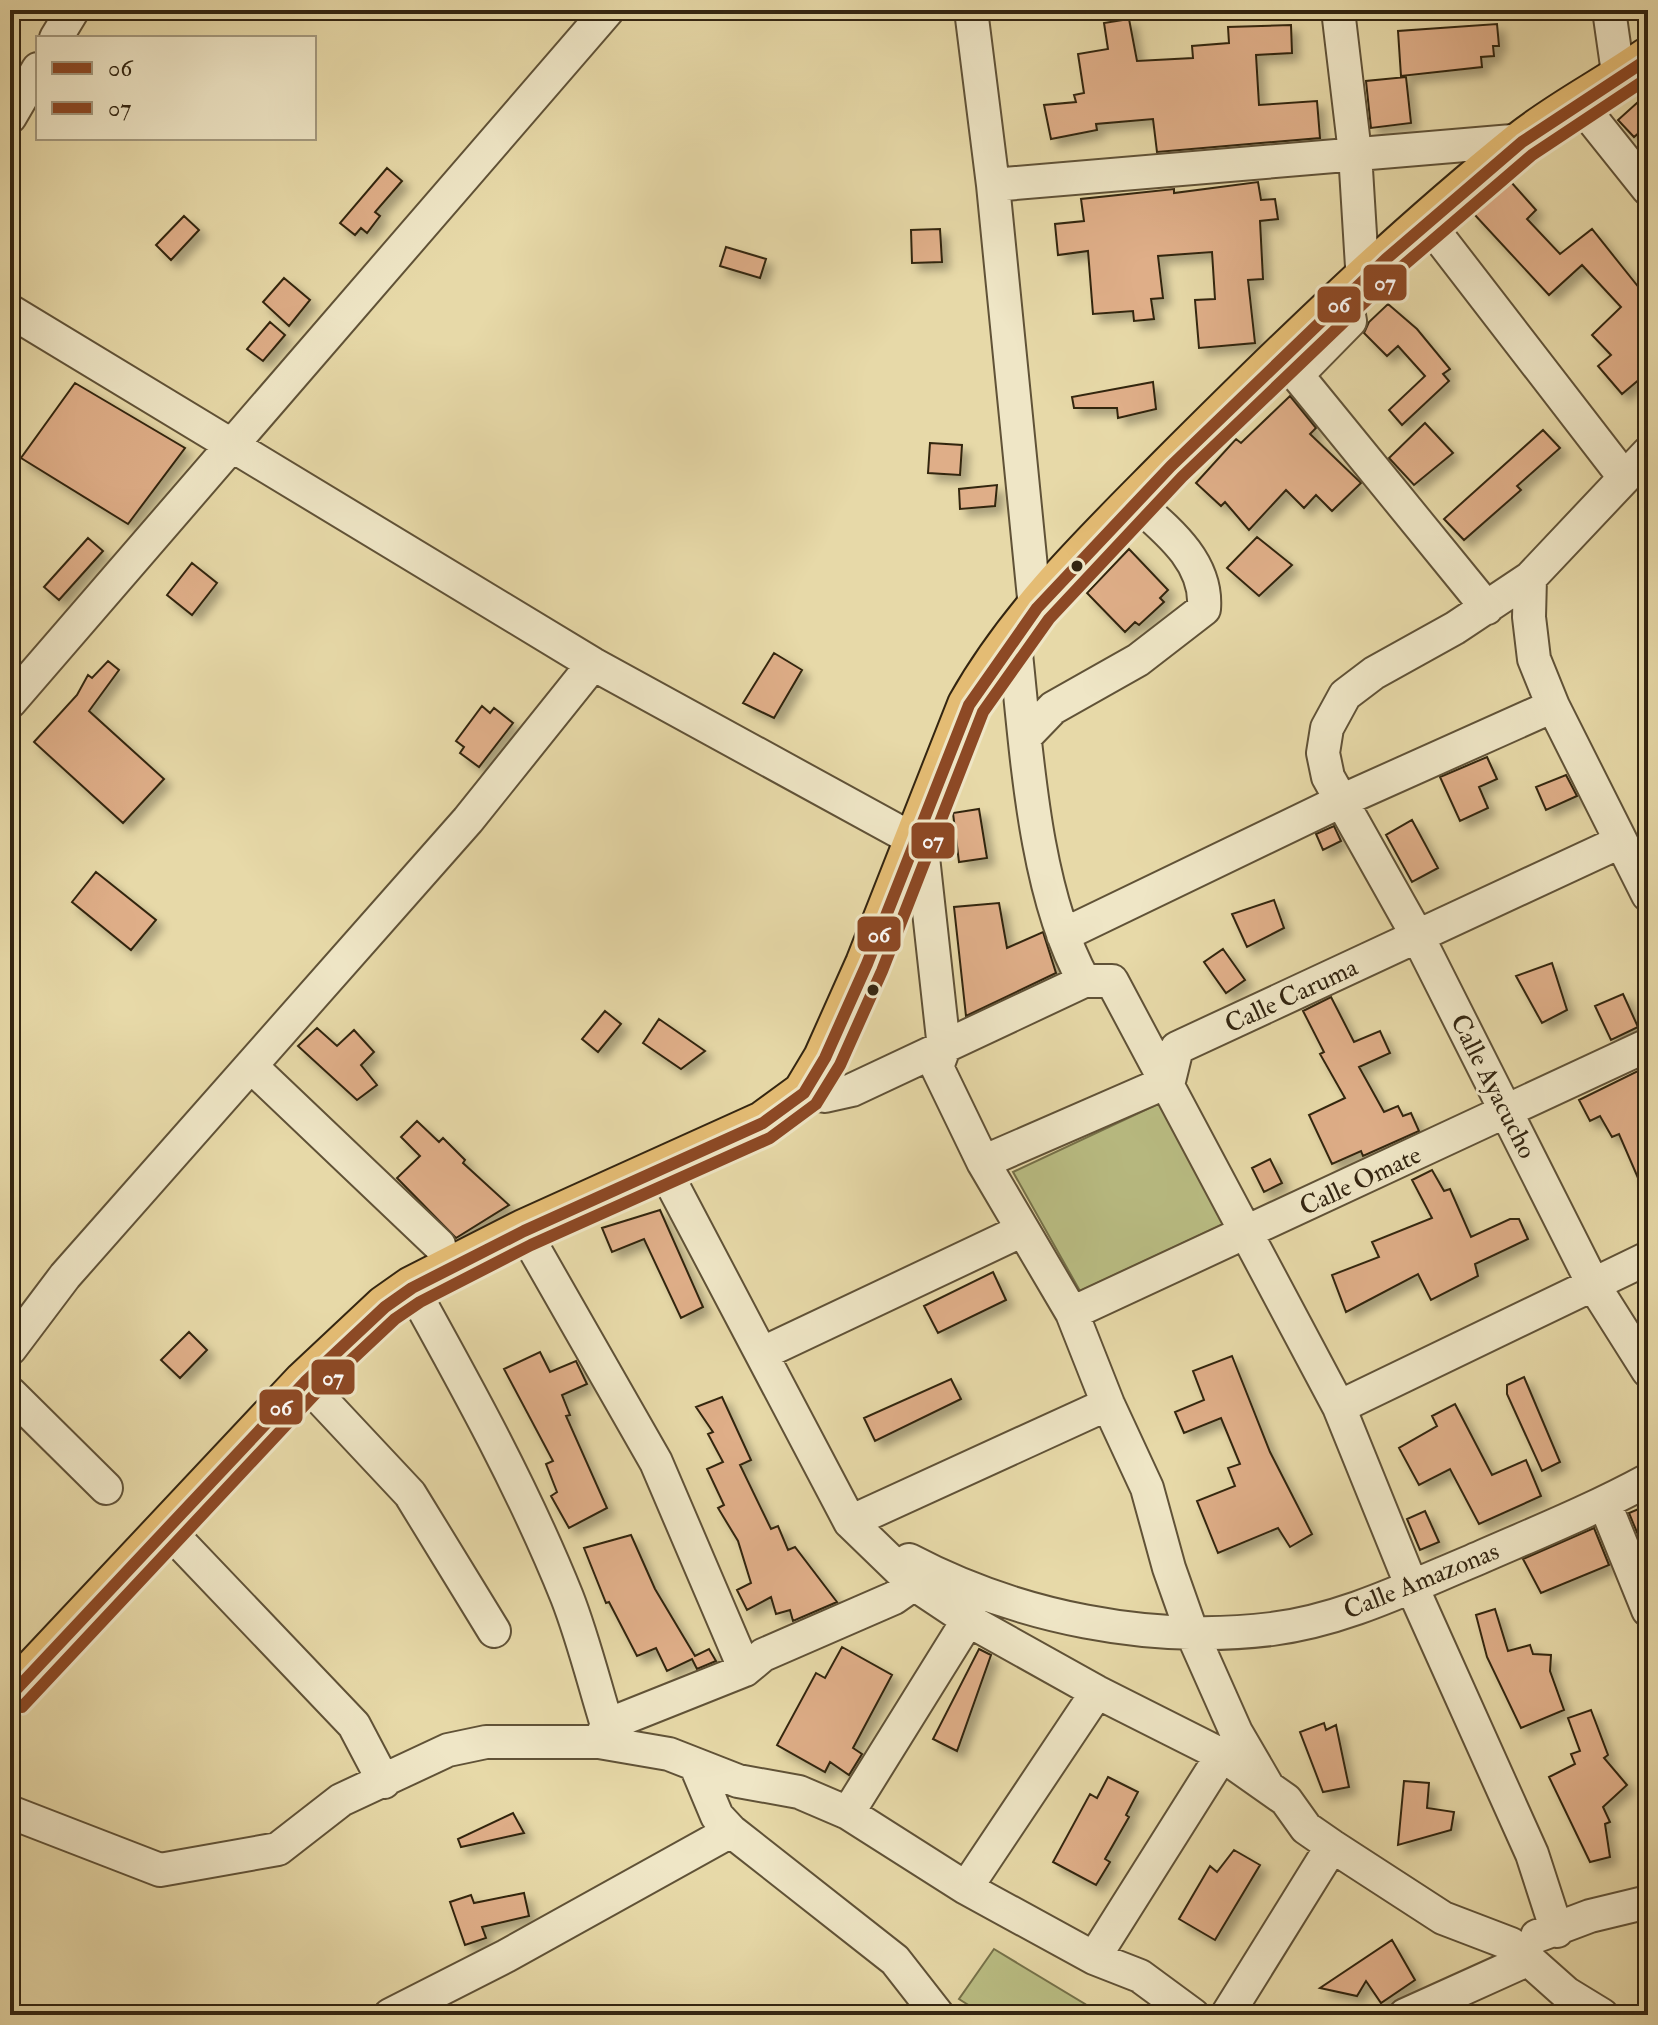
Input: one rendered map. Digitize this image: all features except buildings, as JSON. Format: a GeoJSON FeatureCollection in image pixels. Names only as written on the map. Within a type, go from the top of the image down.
{"type":"FeatureCollection","features":[{"type":"Feature","properties":{"kind":"main road"},"geometry":{"type":"LineString","coordinates":[[10,1696],[305,1382],[385,1307],[412,1288],[524,1231],[771,1119],[804,1093],[825,1058],[865,970],[969,705],[1025,622],[1135,502],[1278,358],[1524,140],[1634,70]]}},
{"type":"Feature","properties":{"kind":"street"},"geometry":{"type":"LineString","coordinates":[[57,36],[73,10]]}},
{"type":"Feature","properties":{"kind":"street"},"geometry":{"type":"LineString","coordinates":[[10,702],[608,10]]}},
{"type":"Feature","properties":{"kind":"street"},"geometry":{"type":"LineString","coordinates":[[971,10],[993,185],[1025,622],[1025,737],[1044,866],[1063,935],[1084,981]]}},
{"type":"Feature","properties":{"kind":"street"},"geometry":{"type":"LineString","coordinates":[[1338,10],[1355,153],[1355,290],[1350,321],[1297,375],[1487,608]]}},
{"type":"Feature","properties":{"kind":"street"},"geometry":{"type":"LineString","coordinates":[[1609,10],[1634,70]]}},
{"type":"Feature","properties":{"kind":"street"},"geometry":{"type":"LineString","coordinates":[[10,117],[36,72]]}},
{"type":"Feature","properties":{"kind":"street"},"geometry":{"type":"LineString","coordinates":[[1580,104],[1648,189]]}},
{"type":"Feature","properties":{"kind":"street"},"geometry":{"type":"LineString","coordinates":[[993,185],[1524,140]]}},
{"type":"Feature","properties":{"kind":"street"},"geometry":{"type":"LineString","coordinates":[[1428,223],[1624,477]]}},
{"type":"Feature","properties":{"kind":"street"},"geometry":{"type":"LineString","coordinates":[[10,311],[593,664],[916,841],[923,857],[944,1048],[937,1067],[983,1162],[1072,1313],[1108,1404],[1147,1488],[1169,1568],[1192,1633],[1236,1732],[1268,1787]]}},
{"type":"Feature","properties":{"kind":"street","name":"Calle Ayacucho"},"geometry":{"type":"LineString","coordinates":[[1648,453],[1530,578],[1487,608],[1413,649],[1345,695],[1327,728],[1323,753],[1328,777],[1418,937],[1593,1284],[1648,1371]]}},
{"type":"Feature","properties":{"kind":"street"},"geometry":{"type":"LineString","coordinates":[[1025,737],[1053,708],[1138,660],[1204,609],[1206,591],[1188,554],[1135,502]]}},
{"type":"Feature","properties":{"kind":"street"},"geometry":{"type":"LineString","coordinates":[[1530,578],[1529,617],[1534,659],[1553,706],[1648,895]]}},
{"type":"Feature","properties":{"kind":"street"},"geometry":{"type":"LineString","coordinates":[[10,1349],[65,1276],[468,820],[593,664]]}},
{"type":"Feature","properties":{"kind":"street"},"geometry":{"type":"LineString","coordinates":[[1063,935],[1341,801],[1553,706]]}},
{"type":"Feature","properties":{"kind":"street","name":"Calle Caruma"},"geometry":{"type":"LineString","coordinates":[[1169,1081],[1177,1048],[1620,842]]}},
{"type":"Feature","properties":{"kind":"street"},"geometry":{"type":"LineString","coordinates":[[804,1093],[825,1096],[852,1090],[1084,981],[1112,981],[1169,1081],[1339,1407],[1412,1587],[1532,1854],[1557,1931]]}},
{"type":"Feature","properties":{"kind":"street","name":"Calle Omate"},"geometry":{"type":"LineString","coordinates":[[1072,1313],[1648,1045]]}},
{"type":"Feature","properties":{"kind":"street"},"geometry":{"type":"LineString","coordinates":[[252,1067],[439,1245]]}},
{"type":"Feature","properties":{"kind":"street"},"geometry":{"type":"LineString","coordinates":[[983,1162],[1169,1081]]}},
{"type":"Feature","properties":{"kind":"street"},"geometry":{"type":"LineString","coordinates":[[664,1169],[857,1528],[914,1584],[968,1620],[1097,1692],[1222,1755],[1286,1800],[1306,1828],[1332,1846],[1443,1918],[1520,1951],[1564,2004],[1602,2015]]}},
{"type":"Feature","properties":{"kind":"street"},"geometry":{"type":"LineString","coordinates":[[763,1353],[1023,1230]]}},
{"type":"Feature","properties":{"kind":"street"},"geometry":{"type":"LineString","coordinates":[[524,1231],[656,1462],[745,1670]]}},
{"type":"Feature","properties":{"kind":"street"},"geometry":{"type":"LineString","coordinates":[[1339,1407],[1648,1258]]}},
{"type":"Feature","properties":{"kind":"street"},"geometry":{"type":"LineString","coordinates":[[412,1288],[495,1439],[568,1600],[603,1733]]}},
{"type":"Feature","properties":{"kind":"street"},"geometry":{"type":"LineString","coordinates":[[305,1382],[410,1494],[494,1631]]}},
{"type":"Feature","properties":{"kind":"street"},"geometry":{"type":"LineString","coordinates":[[10,1393],[106,1488]]}},
{"type":"Feature","properties":{"kind":"street"},"geometry":{"type":"LineString","coordinates":[[857,1528],[1108,1404]]}},
{"type":"Feature","properties":{"kind":"street","name":"Calle Amazonas"},"geometry":{"type":"LineString","coordinates":[[857,1528],[966,1588],[1081,1621],[1192,1633],[1273,1629],[1314,1621],[1412,1587],[1605,1504],[1648,1480]]}},
{"type":"Feature","properties":{"kind":"street"},"geometry":{"type":"LineString","coordinates":[[1605,1504],[1648,1610]]}},
{"type":"Feature","properties":{"kind":"street"},"geometry":{"type":"LineString","coordinates":[[168,1530],[354,1725],[384,1782]]}},
{"type":"Feature","properties":{"kind":"street"},"geometry":{"type":"LineString","coordinates":[[10,1812],[160,1870],[278,1849],[341,1800],[448,1750],[486,1742],[603,1733],[745,1670],[763,1655],[894,1598],[914,1584]]}},
{"type":"Feature","properties":{"kind":"street"},"geometry":{"type":"LineString","coordinates":[[848,1813],[968,1620]]}},
{"type":"Feature","properties":{"kind":"street"},"geometry":{"type":"LineString","coordinates":[[966,1888],[1097,1692]]}},
{"type":"Feature","properties":{"kind":"street"},"geometry":{"type":"LineString","coordinates":[[603,1733],[738,1781],[799,1792],[848,1813],[966,1888],[1094,1958],[1140,1976],[1193,2015]]}},
{"type":"Feature","properties":{"kind":"street"},"geometry":{"type":"LineString","coordinates":[[1094,1958],[1222,1755]]}},
{"type":"Feature","properties":{"kind":"street"},"geometry":{"type":"LineString","coordinates":[[696,1766],[717,1816],[731,1831],[895,1960],[938,2015]]}},
{"type":"Feature","properties":{"kind":"street"},"geometry":{"type":"LineString","coordinates":[[390,2015],[506,1956],[731,1831]]}},
{"type":"Feature","properties":{"kind":"street"},"geometry":{"type":"LineString","coordinates":[[1227,2015],[1332,1846]]}},
{"type":"Feature","properties":{"kind":"street"},"geometry":{"type":"LineString","coordinates":[[1407,2015],[1557,1931],[1590,1916],[1648,1902]]}},
{"type":"Feature","properties":{"kind":"green space"},"geometry":{"type":"Polygon","coordinates":[[[1160,1103],[1226,1223],[1080,1291],[1013,1172],[1160,1103]]]}},
{"type":"Feature","properties":{"kind":"green space"},"geometry":{"type":"Polygon","coordinates":[[[994,1949],[1085,2004],[1075,2015],[984,2015],[959,1999],[994,1949]]]}},
{"type":"Feature","properties":{"kind":"transit line","name":"06"},"geometry":{"type":"LineString","coordinates":[[10,1696],[305,1382],[385,1307],[412,1288],[524,1231],[763,1123],[804,1093],[825,1058],[867,964],[969,705],[1037,608],[1171,466],[1386,259],[1522,142],[1648,59]]}},
{"type":"Feature","properties":{"kind":"transit line","name":"07"},"geometry":{"type":"LineString","coordinates":[[22,1707],[316,1393],[395,1319],[420,1302],[531,1245],[770,1138],[816,1104],[840,1065],[882,971],[983,712],[1049,619],[1182,477],[1397,271],[1532,155],[1648,78]]}}]}
